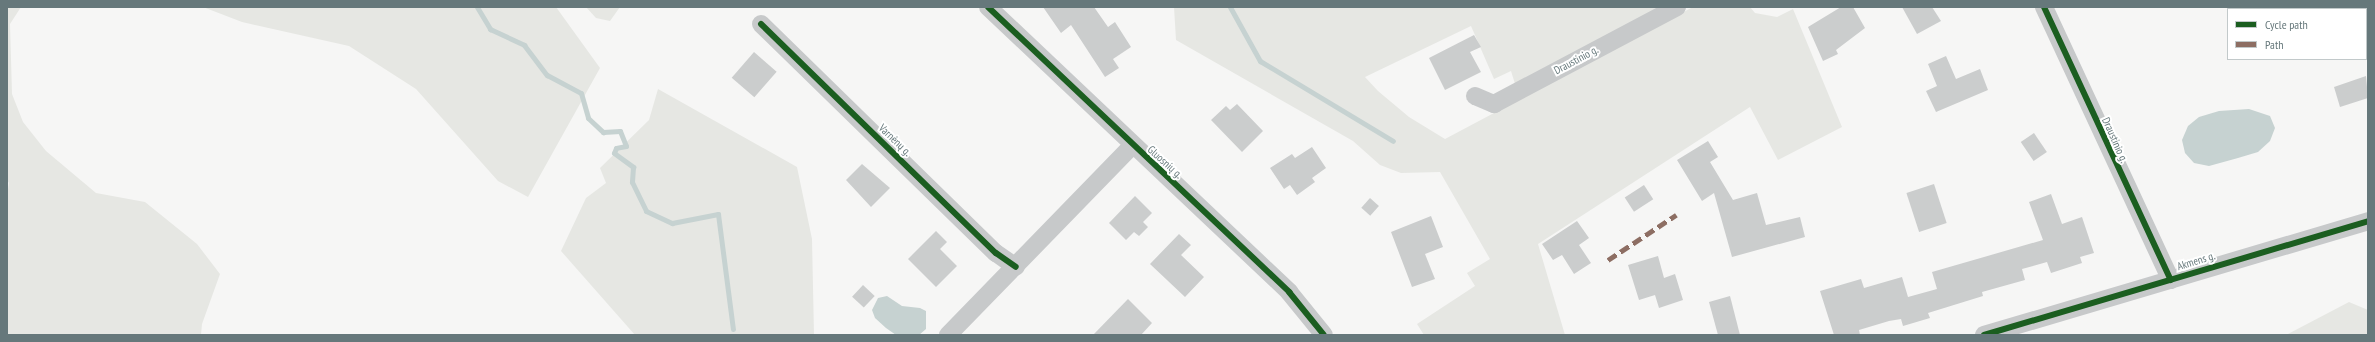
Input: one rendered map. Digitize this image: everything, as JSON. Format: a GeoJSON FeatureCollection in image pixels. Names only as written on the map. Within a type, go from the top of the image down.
{"type":"FeatureCollection","features":[{"type":"Feature","properties":{"kind":"street","name":"Gluosnių g."},"geometry":{"type":"LineString","coordinates":[[988,7],[1132,146],[1289,292],[1324,335]]}},
{"type":"Feature","properties":{"kind":"street","name":"Draustinio g."},"geometry":{"type":"LineString","coordinates":[[1475,96],[1494,104],[1677,7]]}},
{"type":"Feature","properties":{"kind":"street","name":"Draustinio g."},"geometry":{"type":"LineString","coordinates":[[2044,7],[2171,280]]}},
{"type":"Feature","properties":{"kind":"street","name":"Varnėnų g."},"geometry":{"type":"LineString","coordinates":[[761,24],[996,253],[1016,267]]}},
{"type":"Feature","properties":{"kind":"street"},"geometry":{"type":"LineString","coordinates":[[948,335],[1000,278],[1016,267],[1132,146]]}},
{"type":"Feature","properties":{"kind":"street","name":"Akmens g."},"geometry":{"type":"LineString","coordinates":[[1984,335],[2368,221]]}},
{"type":"Feature","properties":{"kind":"shaded area"},"geometry":{"type":"Polygon","coordinates":[[[7,7],[21,7],[10,24],[12,94],[23,122],[46,151],[96,193],[145,202],[197,244],[220,274],[202,324],[201,335],[7,335],[7,195],[9,183],[7,180],[7,7]]]}},
{"type":"Feature","properties":{"kind":"shaded area"},"geometry":{"type":"Polygon","coordinates":[[[203,7],[556,7],[600,68],[528,197],[498,181],[416,89],[349,46],[242,22],[203,7]]]}},
{"type":"Feature","properties":{"kind":"shaded area"},"geometry":{"type":"Polygon","coordinates":[[[586,7],[620,7],[610,21],[596,18],[586,7]]]}},
{"type":"Feature","properties":{"kind":"shaded area"},"geometry":{"type":"Polygon","coordinates":[[[1174,7],[1665,7],[1516,87],[1511,71],[1494,79],[1471,26],[1365,77],[1378,91],[1409,117],[1445,139],[1693,7],[1750,7],[1755,13],[1777,17],[1793,9],[1842,127],[1778,160],[1750,107],[1538,244],[1565,335],[1424,335],[1417,324],[1475,286],[1467,273],[1490,259],[1440,172],[1401,173],[1380,165],[1353,141],[1176,40],[1174,7]]]}},
{"type":"Feature","properties":{"kind":"shaded area"},"geometry":{"type":"Polygon","coordinates":[[[658,89],[797,167],[812,239],[814,335],[635,335],[561,251],[586,198],[606,183],[600,168],[649,120],[658,89]]]}},
{"type":"Feature","properties":{"kind":"shaded area"},"geometry":{"type":"Polygon","coordinates":[[[2249,109],[2270,116],[2275,128],[2270,141],[2258,152],[2209,166],[2194,163],[2185,153],[2182,140],[2188,126],[2199,117],[2219,111],[2249,109]]]}},
{"type":"Feature","properties":{"kind":"shaded area"},"geometry":{"type":"Polygon","coordinates":[[[887,296],[902,306],[920,308],[926,311],[926,329],[919,335],[896,335],[886,328],[875,318],[872,310],[878,298],[887,296]]]}},
{"type":"Feature","properties":{"kind":"shaded area"},"geometry":{"type":"Polygon","coordinates":[[[2349,302],[2368,310],[2368,335],[2286,335],[2349,302]]]}},
{"type":"Feature","properties":{"kind":"building"},"geometry":{"type":"Polygon","coordinates":[[[1043,7],[1094,7],[1108,27],[1115,22],[1131,47],[1113,59],[1119,68],[1105,77],[1071,25],[1061,33],[1043,7]]]}},
{"type":"Feature","properties":{"kind":"building"},"geometry":{"type":"Polygon","coordinates":[[[1841,7],[1853,7],[1865,28],[1836,50],[1838,54],[1823,61],[1808,27],[1841,7]]]}},
{"type":"Feature","properties":{"kind":"building"},"geometry":{"type":"Polygon","coordinates":[[[1902,7],[1932,7],[1941,21],[1917,34],[1902,7]]]}},
{"type":"Feature","properties":{"kind":"building"},"geometry":{"type":"Polygon","coordinates":[[[1474,35],[1481,47],[1470,52],[1481,72],[1445,90],[1429,58],[1474,35]]]}},
{"type":"Feature","properties":{"kind":"building"},"geometry":{"type":"Polygon","coordinates":[[[754,52],[777,72],[754,97],[732,78],[754,52]]]}},
{"type":"Feature","properties":{"kind":"building"},"geometry":{"type":"Polygon","coordinates":[[[1946,56],[1956,79],[1980,69],[1988,90],[1936,112],[1926,91],[1937,86],[1928,64],[1946,56]]]}},
{"type":"Feature","properties":{"kind":"building"},"geometry":{"type":"Polygon","coordinates":[[[2366,76],[2368,98],[2340,107],[2334,87],[2366,76]]]}},
{"type":"Feature","properties":{"kind":"building"},"geometry":{"type":"Polygon","coordinates":[[[1237,104],[1263,131],[1242,152],[1211,120],[1226,106],[1230,110],[1237,104]]]}},
{"type":"Feature","properties":{"kind":"building"},"geometry":{"type":"Polygon","coordinates":[[[2034,133],[2047,152],[2034,161],[2021,142],[2034,133]]]}},
{"type":"Feature","properties":{"kind":"building"},"geometry":{"type":"Polygon","coordinates":[[[1708,141],[1718,157],[1710,162],[1733,200],[1757,193],[1766,225],[1800,217],[1805,237],[1732,257],[1714,193],[1702,201],[1677,160],[1708,141]]]}},
{"type":"Feature","properties":{"kind":"building"},"geometry":{"type":"Polygon","coordinates":[[[1312,147],[1326,168],[1312,178],[1315,182],[1297,195],[1290,185],[1284,189],[1270,168],[1292,154],[1295,158],[1312,147]]]}},
{"type":"Feature","properties":{"kind":"building"},"geometry":{"type":"Polygon","coordinates":[[[862,164],[890,188],[871,207],[846,180],[862,164]]]}},
{"type":"Feature","properties":{"kind":"building"},"geometry":{"type":"Polygon","coordinates":[[[1934,184],[1947,223],[1919,232],[1906,193],[1934,184]]]}},
{"type":"Feature","properties":{"kind":"building"},"geometry":{"type":"Polygon","coordinates":[[[1644,185],[1653,199],[1634,212],[1625,198],[1644,185]]]}},
{"type":"Feature","properties":{"kind":"building"},"geometry":{"type":"Polygon","coordinates":[[[2051,194],[2062,224],[2082,217],[2094,253],[2080,257],[2082,263],[2051,273],[2047,262],[2022,269],[2025,280],[1982,292],[1983,296],[1928,313],[1930,318],[1903,326],[1901,319],[1889,321],[1859,330],[1860,335],[1834,335],[1820,291],[1861,279],[1864,288],[1902,277],[1908,297],[1937,289],[1932,272],[2043,240],[2029,202],[2051,194]]]}},
{"type":"Feature","properties":{"kind":"building"},"geometry":{"type":"Polygon","coordinates":[[[1135,196],[1152,213],[1143,222],[1148,227],[1139,236],[1134,232],[1126,240],[1109,223],[1135,196]]]}},
{"type":"Feature","properties":{"kind":"building"},"geometry":{"type":"Polygon","coordinates":[[[1370,198],[1379,206],[1370,216],[1361,208],[1370,198]]]}},
{"type":"Feature","properties":{"kind":"building"},"geometry":{"type":"Polygon","coordinates":[[[1431,216],[1443,247],[1425,254],[1435,279],[1412,287],[1391,232],[1431,216]]]}},
{"type":"Feature","properties":{"kind":"building"},"geometry":{"type":"Polygon","coordinates":[[[1577,221],[1589,238],[1579,245],[1591,263],[1574,274],[1562,255],[1553,260],[1542,244],[1577,221]]]}},
{"type":"Feature","properties":{"kind":"building"},"geometry":{"type":"Polygon","coordinates":[[[936,231],[947,242],[940,249],[957,266],[936,287],[908,259],[936,231]]]}},
{"type":"Feature","properties":{"kind":"building"},"geometry":{"type":"Polygon","coordinates":[[[1179,234],[1191,245],[1181,255],[1204,277],[1185,297],[1150,264],[1179,234]]]}},
{"type":"Feature","properties":{"kind":"building"},"geometry":{"type":"Polygon","coordinates":[[[1658,256],[1664,278],[1675,274],[1683,300],[1659,308],[1655,295],[1639,300],[1628,265],[1658,256]]]}},
{"type":"Feature","properties":{"kind":"building"},"geometry":{"type":"Polygon","coordinates":[[[863,285],[875,296],[864,308],[852,297],[863,285]]]}},
{"type":"Feature","properties":{"kind":"building"},"geometry":{"type":"Polygon","coordinates":[[[1730,296],[1740,335],[1718,335],[1709,302],[1730,296]]]}},
{"type":"Feature","properties":{"kind":"building"},"geometry":{"type":"Polygon","coordinates":[[[1128,299],[1152,323],[1141,335],[1093,335],[1128,299]]]}},
{"type":"Feature","properties":{"kind":"waterway"},"geometry":{"type":"LineString","coordinates":[[477,7],[490,29],[524,45],[547,75],[581,93],[588,118],[603,132],[620,131],[626,146],[616,148],[614,153],[633,167],[632,182],[646,211],[672,223],[718,214],[733,329]]}},
{"type":"Feature","properties":{"kind":"waterway"},"geometry":{"type":"LineString","coordinates":[[1230,7],[1260,61],[1393,141]]}},
{"type":"Feature","properties":{"kind":"marked path"},"geometry":{"type":"LineString","coordinates":[[1608,260],[1676,215]]}},
{"type":"Feature","properties":{"kind":"cycle path"},"geometry":{"type":"LineString","coordinates":[[988,7],[1289,292],[1324,335]]}},
{"type":"Feature","properties":{"kind":"cycle path"},"geometry":{"type":"LineString","coordinates":[[2044,7],[2171,280]]}},
{"type":"Feature","properties":{"kind":"cycle path"},"geometry":{"type":"LineString","coordinates":[[761,24],[996,253],[1016,267]]}},
{"type":"Feature","properties":{"kind":"cycle path"},"geometry":{"type":"LineString","coordinates":[[1984,335],[2368,221]]}}]}
